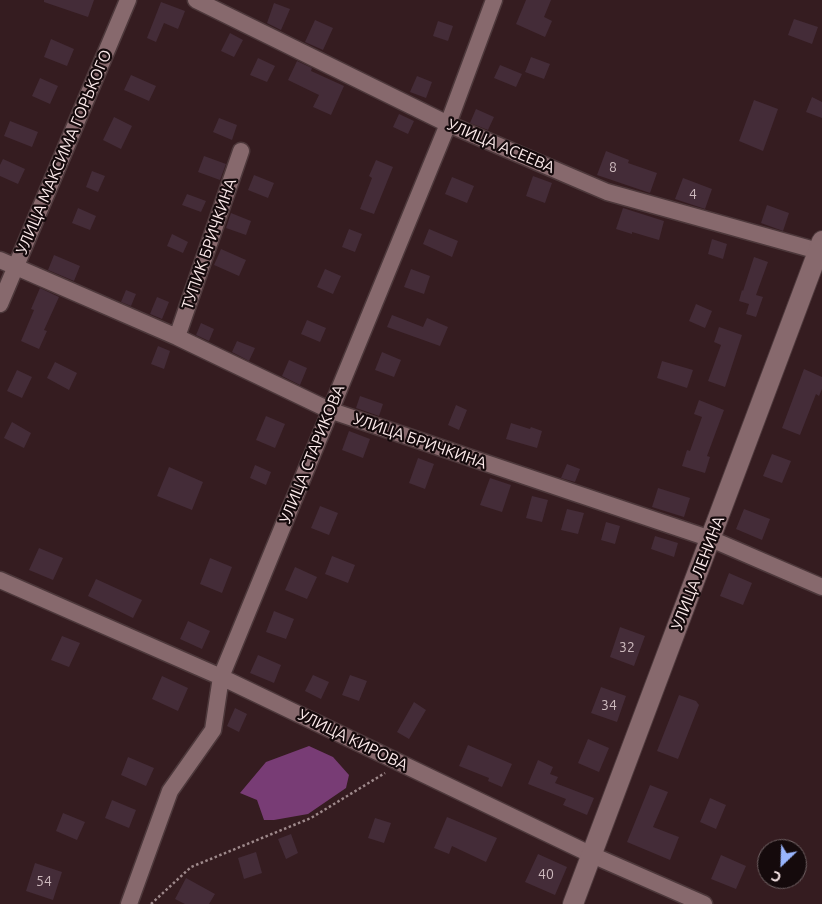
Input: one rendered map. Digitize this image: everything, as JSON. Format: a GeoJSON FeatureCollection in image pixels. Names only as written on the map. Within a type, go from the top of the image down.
{"type":"FeatureCollection","features":[{"type":"Feature","properties":{"kind":"street","name":"УЛИЦА МАКСИМА ГОРЬКОГО"},"geometry":{"type":"LineString","coordinates":[[0,304],[128,0]]}},
{"type":"Feature","properties":{"kind":"street","name":"УЛИЦА АСЕЕВА"},"geometry":{"type":"LineString","coordinates":[[196,0],[448,124],[607,192],[821,248]]}},
{"type":"Feature","properties":{"kind":"street","name":"УЛИЦА СТАРИКОВА"},"geometry":{"type":"LineString","coordinates":[[128,904],[170,791],[213,730],[221,677],[448,124],[494,0]]}},
{"type":"Feature","properties":{"kind":"street","name":"ТУПИК БРИЧКИНА"},"geometry":{"type":"LineString","coordinates":[[177,337],[241,151]]}},
{"type":"Feature","properties":{"kind":"street","name":"УЛИЦА ЛЕНИНА"},"geometry":{"type":"LineString","coordinates":[[572,904],[821,248]]}},
{"type":"Feature","properties":{"kind":"street","name":"УЛИЦА БРИЧКИНА"},"geometry":{"type":"LineString","coordinates":[[0,260],[177,337],[329,410],[711,539],[822,587]]}},
{"type":"Feature","properties":{"kind":"street","name":"УЛИЦА КИРОВА"},"geometry":{"type":"LineString","coordinates":[[0,580],[221,677],[592,855],[704,904]]}},
{"type":"Feature","properties":{"kind":"path"},"geometry":{"type":"LineString","coordinates":[[151,904],[191,867],[311,818],[382,775],[398,761]]}},
{"type":"Feature","properties":{"kind":"shaded area"},"geometry":{"type":"Polygon","coordinates":[[[309,746],[333,757],[349,775],[346,788],[308,814],[264,820],[257,800],[240,793],[266,762],[309,746]]]}},
{"type":"Feature","properties":{"kind":"building"},"geometry":{"type":"Polygon","coordinates":[[[44,0],[94,0],[88,17],[44,2],[44,0]]]}},
{"type":"Feature","properties":{"kind":"building"},"geometry":{"type":"Polygon","coordinates":[[[526,0],[551,0],[544,17],[552,21],[545,37],[516,24],[526,0]]]}},
{"type":"Feature","properties":{"kind":"building"},"geometry":{"type":"Polygon","coordinates":[[[161,2],[185,11],[178,29],[164,23],[156,42],[147,38],[161,2]]]}},
{"type":"Feature","properties":{"kind":"building"},"geometry":{"type":"Polygon","coordinates":[[[274,3],[290,9],[281,30],[267,23],[274,3]]]}},
{"type":"Feature","properties":{"kind":"building"},"geometry":{"type":"Polygon","coordinates":[[[794,19],[818,27],[812,44],[788,35],[794,19]]]}},
{"type":"Feature","properties":{"kind":"building"},"geometry":{"type":"Polygon","coordinates":[[[315,20],[333,28],[323,50],[305,42],[315,20]]]}},
{"type":"Feature","properties":{"kind":"building"},"geometry":{"type":"Polygon","coordinates":[[[438,21],[453,26],[448,41],[433,36],[438,21]]]}},
{"type":"Feature","properties":{"kind":"building"},"geometry":{"type":"Polygon","coordinates":[[[230,33],[243,40],[234,57],[221,51],[230,33]]]}},
{"type":"Feature","properties":{"kind":"building"},"geometry":{"type":"Polygon","coordinates":[[[51,39],[74,49],[67,66],[44,57],[51,39]]]}},
{"type":"Feature","properties":{"kind":"building"},"geometry":{"type":"Polygon","coordinates":[[[531,57],[550,64],[544,79],[525,72],[531,57]]]}},
{"type":"Feature","properties":{"kind":"building"},"geometry":{"type":"Polygon","coordinates":[[[258,58],[275,66],[267,82],[250,75],[258,58]]]}},
{"type":"Feature","properties":{"kind":"building"},"geometry":{"type":"Polygon","coordinates":[[[297,61],[312,68],[311,71],[344,86],[331,115],[313,107],[319,95],[288,80],[297,61]]]}},
{"type":"Feature","properties":{"kind":"building"},"geometry":{"type":"Polygon","coordinates":[[[500,65],[522,74],[516,87],[494,78],[500,65]]]}},
{"type":"Feature","properties":{"kind":"building"},"geometry":{"type":"Polygon","coordinates":[[[131,75],[156,86],[149,101],[124,90],[131,75]]]}},
{"type":"Feature","properties":{"kind":"building"},"geometry":{"type":"Polygon","coordinates":[[[417,76],[432,82],[426,98],[410,92],[417,76]]]}},
{"type":"Feature","properties":{"kind":"building"},"geometry":{"type":"Polygon","coordinates":[[[40,78],[58,86],[50,104],[32,96],[40,78]]]}},
{"type":"Feature","properties":{"kind":"building"},"geometry":{"type":"Polygon","coordinates":[[[812,97],[822,102],[822,118],[806,112],[812,97]]]}},
{"type":"Feature","properties":{"kind":"building"},"geometry":{"type":"Polygon","coordinates":[[[754,100],[778,109],[763,151],[739,141],[754,100]]]}},
{"type":"Feature","properties":{"kind":"building"},"geometry":{"type":"Polygon","coordinates":[[[476,109],[494,117],[488,130],[470,123],[476,109]]]}},
{"type":"Feature","properties":{"kind":"building"},"geometry":{"type":"Polygon","coordinates":[[[399,114],[414,121],[408,134],[393,127],[399,114]]]}},
{"type":"Feature","properties":{"kind":"building"},"geometry":{"type":"Polygon","coordinates":[[[114,117],[132,126],[121,149],[103,140],[114,117]]]}},
{"type":"Feature","properties":{"kind":"building"},"geometry":{"type":"Polygon","coordinates":[[[219,118],[237,125],[232,140],[213,132],[219,118]]]}},
{"type":"Feature","properties":{"kind":"building"},"geometry":{"type":"Polygon","coordinates":[[[10,121],[38,132],[32,147],[4,136],[10,121]]]}},
{"type":"Feature","properties":{"kind":"building"},"geometry":{"type":"Polygon","coordinates":[[[606,151],[629,160],[628,163],[657,173],[650,193],[597,175],[606,151]]]}},
{"type":"Feature","properties":{"kind":"building"},"geometry":{"type":"Polygon","coordinates":[[[204,156],[226,164],[220,180],[198,172],[204,156]]]}},
{"type":"Feature","properties":{"kind":"building"},"geometry":{"type":"Polygon","coordinates":[[[3,159],[25,169],[18,184],[0,176],[0,165],[3,159]]]}},
{"type":"Feature","properties":{"kind":"building"},"geometry":{"type":"Polygon","coordinates":[[[376,160],[393,167],[374,214],[360,209],[372,178],[369,176],[376,160]]]}},
{"type":"Feature","properties":{"kind":"building"},"geometry":{"type":"Polygon","coordinates":[[[92,171],[105,176],[98,192],[86,187],[92,171]]]}},
{"type":"Feature","properties":{"kind":"building"},"geometry":{"type":"Polygon","coordinates":[[[254,175],[274,183],[268,198],[248,190],[254,175]]]}},
{"type":"Feature","properties":{"kind":"building"},"geometry":{"type":"Polygon","coordinates":[[[533,176],[552,183],[545,203],[526,196],[533,176]]]}},
{"type":"Feature","properties":{"kind":"building"},"geometry":{"type":"Polygon","coordinates":[[[452,177],[474,186],[467,203],[445,194],[452,177]]]}},
{"type":"Feature","properties":{"kind":"building"},"geometry":{"type":"Polygon","coordinates":[[[683,178],[712,189],[705,209],[675,199],[683,178]]]}},
{"type":"Feature","properties":{"kind":"building"},"geometry":{"type":"Polygon","coordinates":[[[187,194],[206,201],[201,212],[182,205],[187,194]]]}},
{"type":"Feature","properties":{"kind":"building"},"geometry":{"type":"Polygon","coordinates":[[[767,205],[789,213],[783,231],[761,223],[767,205]]]}},
{"type":"Feature","properties":{"kind":"building"},"geometry":{"type":"Polygon","coordinates":[[[78,208],[96,216],[90,230],[72,223],[78,208]]]}},
{"type":"Feature","properties":{"kind":"building"},"geometry":{"type":"Polygon","coordinates":[[[623,208],[664,221],[659,240],[616,229],[623,208]]]}},
{"type":"Feature","properties":{"kind":"building"},"geometry":{"type":"Polygon","coordinates":[[[231,213],[251,221],[246,235],[226,228],[231,213]]]}},
{"type":"Feature","properties":{"kind":"building"},"geometry":{"type":"Polygon","coordinates":[[[349,229],[362,234],[355,252],[342,247],[349,229]]]}},
{"type":"Feature","properties":{"kind":"building"},"geometry":{"type":"Polygon","coordinates":[[[429,229],[458,241],[452,257],[423,244],[429,229]]]}},
{"type":"Feature","properties":{"kind":"building"},"geometry":{"type":"Polygon","coordinates":[[[172,234],[188,242],[183,253],[167,246],[172,234]]]}},
{"type":"Feature","properties":{"kind":"building"},"geometry":{"type":"Polygon","coordinates":[[[712,239],[727,244],[723,259],[708,254],[712,239]]]}},
{"type":"Feature","properties":{"kind":"building"},"geometry":{"type":"Polygon","coordinates":[[[221,249],[246,260],[239,276],[214,265],[221,249]]]}},
{"type":"Feature","properties":{"kind":"building"},"geometry":{"type":"Polygon","coordinates":[[[54,255],[80,266],[74,281],[48,270],[54,255]]]}},
{"type":"Feature","properties":{"kind":"building"},"geometry":{"type":"Polygon","coordinates":[[[754,257],[768,262],[756,295],[763,297],[756,317],[746,314],[749,304],[739,301],[754,257]]]}},
{"type":"Feature","properties":{"kind":"building"},"geometry":{"type":"Polygon","coordinates":[[[325,269],[341,276],[333,294],[317,287],[325,269]]]}},
{"type":"Feature","properties":{"kind":"building"},"geometry":{"type":"Polygon","coordinates":[[[411,269],[430,276],[424,294],[404,287],[411,269]]]}},
{"type":"Feature","properties":{"kind":"building"},"geometry":{"type":"Polygon","coordinates":[[[40,288],[59,297],[44,330],[47,331],[39,349],[21,341],[34,310],[31,309],[40,288]]]}},
{"type":"Feature","properties":{"kind":"building"},"geometry":{"type":"Polygon","coordinates":[[[126,290],[136,294],[131,306],[121,302],[126,290]]]}},
{"type":"Feature","properties":{"kind":"building"},"geometry":{"type":"Polygon","coordinates":[[[157,297],[169,302],[162,319],[150,314],[157,297]]]}},
{"type":"Feature","properties":{"kind":"building"},"geometry":{"type":"Polygon","coordinates":[[[696,304],[712,311],[705,328],[689,321],[696,304]]]}},
{"type":"Feature","properties":{"kind":"building"},"geometry":{"type":"Polygon","coordinates":[[[392,315],[423,327],[427,318],[448,327],[440,346],[387,327],[392,315]]]}},
{"type":"Feature","properties":{"kind":"building"},"geometry":{"type":"Polygon","coordinates":[[[307,320],[326,328],[320,342],[301,334],[307,320]]]}},
{"type":"Feature","properties":{"kind":"building"},"geometry":{"type":"Polygon","coordinates":[[[201,323],[214,329],[209,341],[196,335],[201,323]]]}},
{"type":"Feature","properties":{"kind":"building"},"geometry":{"type":"Polygon","coordinates":[[[719,327],[742,335],[725,387],[708,381],[721,345],[714,342],[719,327]]]}},
{"type":"Feature","properties":{"kind":"building"},"geometry":{"type":"Polygon","coordinates":[[[237,341],[255,348],[249,361],[232,352],[237,341]]]}},
{"type":"Feature","properties":{"kind":"building"},"geometry":{"type":"Polygon","coordinates":[[[158,346],[170,351],[164,369],[151,364],[158,346]]]}},
{"type":"Feature","properties":{"kind":"building"},"geometry":{"type":"Polygon","coordinates":[[[382,352],[401,360],[394,377],[375,370],[382,352]]]}},
{"type":"Feature","properties":{"kind":"building"},"geometry":{"type":"Polygon","coordinates":[[[289,360],[307,368],[300,385],[282,376],[289,360]]]}},
{"type":"Feature","properties":{"kind":"building"},"geometry":{"type":"Polygon","coordinates":[[[662,361],[693,370],[687,388],[657,378],[662,361]]]}},
{"type":"Feature","properties":{"kind":"building"},"geometry":{"type":"Polygon","coordinates":[[[55,362],[77,373],[69,390],[47,378],[55,362]]]}},
{"type":"Feature","properties":{"kind":"building"},"geometry":{"type":"Polygon","coordinates":[[[804,369],[822,377],[822,389],[819,396],[816,394],[800,435],[782,428],[804,369]]]}},
{"type":"Feature","properties":{"kind":"building"},"geometry":{"type":"Polygon","coordinates":[[[17,370],[32,377],[22,398],[7,391],[17,370]]]}},
{"type":"Feature","properties":{"kind":"building"},"geometry":{"type":"Polygon","coordinates":[[[360,396],[383,404],[379,416],[356,408],[360,396]]]}},
{"type":"Feature","properties":{"kind":"building"},"geometry":{"type":"Polygon","coordinates":[[[699,400],[724,410],[707,456],[710,457],[705,473],[682,466],[687,450],[690,451],[702,417],[694,414],[699,400]]]}},
{"type":"Feature","properties":{"kind":"building"},"geometry":{"type":"Polygon","coordinates":[[[456,405],[467,410],[459,430],[448,425],[456,405]]]}},
{"type":"Feature","properties":{"kind":"building"},"geometry":{"type":"Polygon","coordinates":[[[266,416],[285,424],[275,448],[256,440],[266,416]]]}},
{"type":"Feature","properties":{"kind":"building"},"geometry":{"type":"Polygon","coordinates":[[[12,422],[31,433],[24,448],[4,438],[12,422]]]}},
{"type":"Feature","properties":{"kind":"building"},"geometry":{"type":"Polygon","coordinates":[[[511,423],[542,431],[537,448],[506,439],[511,423]]]}},
{"type":"Feature","properties":{"kind":"building"},"geometry":{"type":"Polygon","coordinates":[[[349,431],[370,439],[363,458],[342,450],[349,431]]]}},
{"type":"Feature","properties":{"kind":"building"},"geometry":{"type":"Polygon","coordinates":[[[772,454],[791,461],[782,483],[763,476],[772,454]]]}},
{"type":"Feature","properties":{"kind":"building"},"geometry":{"type":"Polygon","coordinates":[[[418,458],[434,464],[425,489],[409,483],[418,458]]]}},
{"type":"Feature","properties":{"kind":"building"},"geometry":{"type":"Polygon","coordinates":[[[567,464],[580,469],[575,482],[561,478],[567,464]]]}},
{"type":"Feature","properties":{"kind":"building"},"geometry":{"type":"Polygon","coordinates":[[[255,465],[271,472],[266,485],[250,478],[255,465]]]}},
{"type":"Feature","properties":{"kind":"building"},"geometry":{"type":"Polygon","coordinates":[[[169,467],[203,482],[192,510],[157,496],[169,467]]]}},
{"type":"Feature","properties":{"kind":"building"},"geometry":{"type":"Polygon","coordinates":[[[490,478],[511,485],[502,512],[480,505],[490,478]]]}},
{"type":"Feature","properties":{"kind":"building"},"geometry":{"type":"Polygon","coordinates":[[[658,488],[690,498],[684,517],[652,507],[658,488]]]}},
{"type":"Feature","properties":{"kind":"building"},"geometry":{"type":"Polygon","coordinates":[[[532,496],[548,500],[542,522],[526,518],[532,496]]]}},
{"type":"Feature","properties":{"kind":"building"},"geometry":{"type":"Polygon","coordinates":[[[320,506],[338,513],[329,535],[311,528],[320,506]]]}},
{"type":"Feature","properties":{"kind":"building"},"geometry":{"type":"Polygon","coordinates":[[[567,509],[584,513],[578,534],[561,530],[567,509]]]}},
{"type":"Feature","properties":{"kind":"building"},"geometry":{"type":"Polygon","coordinates":[[[744,509],[770,519],[762,540],[736,529],[744,509]]]}},
{"type":"Feature","properties":{"kind":"building"},"geometry":{"type":"Polygon","coordinates":[[[606,522],[620,526],[615,544],[601,540],[606,522]]]}},
{"type":"Feature","properties":{"kind":"building"},"geometry":{"type":"Polygon","coordinates":[[[655,536],[678,543],[674,557],[651,549],[655,536]]]}},
{"type":"Feature","properties":{"kind":"building"},"geometry":{"type":"Polygon","coordinates":[[[39,548],[63,558],[53,580],[29,570],[39,548]]]}},
{"type":"Feature","properties":{"kind":"building"},"geometry":{"type":"Polygon","coordinates":[[[332,556],[355,565],[348,583],[325,574],[332,556]]]}},
{"type":"Feature","properties":{"kind":"building"},"geometry":{"type":"Polygon","coordinates":[[[210,558],[232,567],[222,593],[200,584],[210,558]]]}},
{"type":"Feature","properties":{"kind":"building"},"geometry":{"type":"Polygon","coordinates":[[[295,567],[317,577],[307,599],[285,590],[295,567]]]}},
{"type":"Feature","properties":{"kind":"building"},"geometry":{"type":"Polygon","coordinates":[[[729,573],[752,583],[743,605],[720,596],[729,573]]]}},
{"type":"Feature","properties":{"kind":"building"},"geometry":{"type":"Polygon","coordinates":[[[96,579],[142,600],[133,618],[88,596],[96,579]]]}},
{"type":"Feature","properties":{"kind":"building"},"geometry":{"type":"Polygon","coordinates":[[[274,611],[294,619],[286,639],[266,632],[274,611]]]}},
{"type":"Feature","properties":{"kind":"building"},"geometry":{"type":"Polygon","coordinates":[[[188,621],[210,631],[202,649],[180,639],[188,621]]]}},
{"type":"Feature","properties":{"kind":"building"},"geometry":{"type":"Polygon","coordinates":[[[620,627],[645,636],[634,666],[610,657],[620,627]]]}},
{"type":"Feature","properties":{"kind":"building"},"geometry":{"type":"Polygon","coordinates":[[[62,636],[80,643],[69,667],[51,660],[62,636]]]}},
{"type":"Feature","properties":{"kind":"building"},"geometry":{"type":"Polygon","coordinates":[[[258,655],[281,665],[274,683],[250,673],[258,655]]]}},
{"type":"Feature","properties":{"kind":"building"},"geometry":{"type":"Polygon","coordinates":[[[313,675],[329,682],[321,699],[305,691],[313,675]]]}},
{"type":"Feature","properties":{"kind":"building"},"geometry":{"type":"Polygon","coordinates":[[[350,675],[367,681],[359,701],[342,695],[350,675]]]}},
{"type":"Feature","properties":{"kind":"building"},"geometry":{"type":"Polygon","coordinates":[[[162,676],[188,688],[178,711],[152,699],[162,676]]]}},
{"type":"Feature","properties":{"kind":"building"},"geometry":{"type":"Polygon","coordinates":[[[601,687],[626,696],[617,722],[591,713],[601,687]]]}},
{"type":"Feature","properties":{"kind":"building"},"geometry":{"type":"Polygon","coordinates":[[[679,695],[696,701],[699,705],[678,759],[657,751],[679,695]]]}},
{"type":"Feature","properties":{"kind":"building"},"geometry":{"type":"Polygon","coordinates":[[[414,702],[426,710],[409,739],[397,732],[414,702]]]}},
{"type":"Feature","properties":{"kind":"building"},"geometry":{"type":"Polygon","coordinates":[[[235,708],[247,714],[239,732],[227,726],[235,708]]]}},
{"type":"Feature","properties":{"kind":"building"},"geometry":{"type":"Polygon","coordinates":[[[588,739],[609,748],[599,772],[578,763],[588,739]]]}},
{"type":"Feature","properties":{"kind":"building"},"geometry":{"type":"Polygon","coordinates":[[[468,745],[512,764],[502,787],[488,781],[489,778],[459,766],[468,745]]]}},
{"type":"Feature","properties":{"kind":"building"},"geometry":{"type":"Polygon","coordinates":[[[128,757],[154,768],[146,786],[121,775],[128,757]]]}},
{"type":"Feature","properties":{"kind":"building"},"geometry":{"type":"Polygon","coordinates":[[[538,760],[553,767],[550,774],[558,777],[555,783],[594,798],[587,815],[563,805],[566,799],[528,784],[538,760]]]}},
{"type":"Feature","properties":{"kind":"building"},"geometry":{"type":"Polygon","coordinates":[[[650,785],[668,792],[653,827],[679,837],[670,860],[627,842],[650,785]]]}},
{"type":"Feature","properties":{"kind":"building"},"geometry":{"type":"Polygon","coordinates":[[[710,798],[726,805],[716,829],[700,822],[710,798]]]}},
{"type":"Feature","properties":{"kind":"building"},"geometry":{"type":"Polygon","coordinates":[[[112,800],[136,810],[129,828],[105,818],[112,800]]]}},
{"type":"Feature","properties":{"kind":"building"},"geometry":{"type":"Polygon","coordinates":[[[63,813],[85,822],[77,840],[56,831],[63,813]]]}},
{"type":"Feature","properties":{"kind":"building"},"geometry":{"type":"Polygon","coordinates":[[[447,817],[497,838],[486,862],[452,846],[449,854],[434,848],[447,817]]]}},
{"type":"Feature","properties":{"kind":"building"},"geometry":{"type":"Polygon","coordinates":[[[375,818],[391,823],[384,843],[368,838],[375,818]]]}},
{"type":"Feature","properties":{"kind":"building"},"geometry":{"type":"Polygon","coordinates":[[[291,834],[298,853],[286,859],[278,839],[291,834]]]}},
{"type":"Feature","properties":{"kind":"building"},"geometry":{"type":"Polygon","coordinates":[[[256,852],[262,873],[244,879],[238,858],[256,852]]]}},
{"type":"Feature","properties":{"kind":"building"},"geometry":{"type":"Polygon","coordinates":[[[538,854],[567,867],[555,895],[525,882],[538,854]]]}},
{"type":"Feature","properties":{"kind":"building"},"geometry":{"type":"Polygon","coordinates":[[[721,855],[746,866],[736,889],[711,879],[721,855]]]}},
{"type":"Feature","properties":{"kind":"building"},"geometry":{"type":"Polygon","coordinates":[[[35,863],[62,872],[53,900],[26,891],[35,863]]]}},
{"type":"Feature","properties":{"kind":"building"},"geometry":{"type":"Polygon","coordinates":[[[186,878],[215,894],[209,904],[185,904],[175,899],[186,878]]]}}]}
